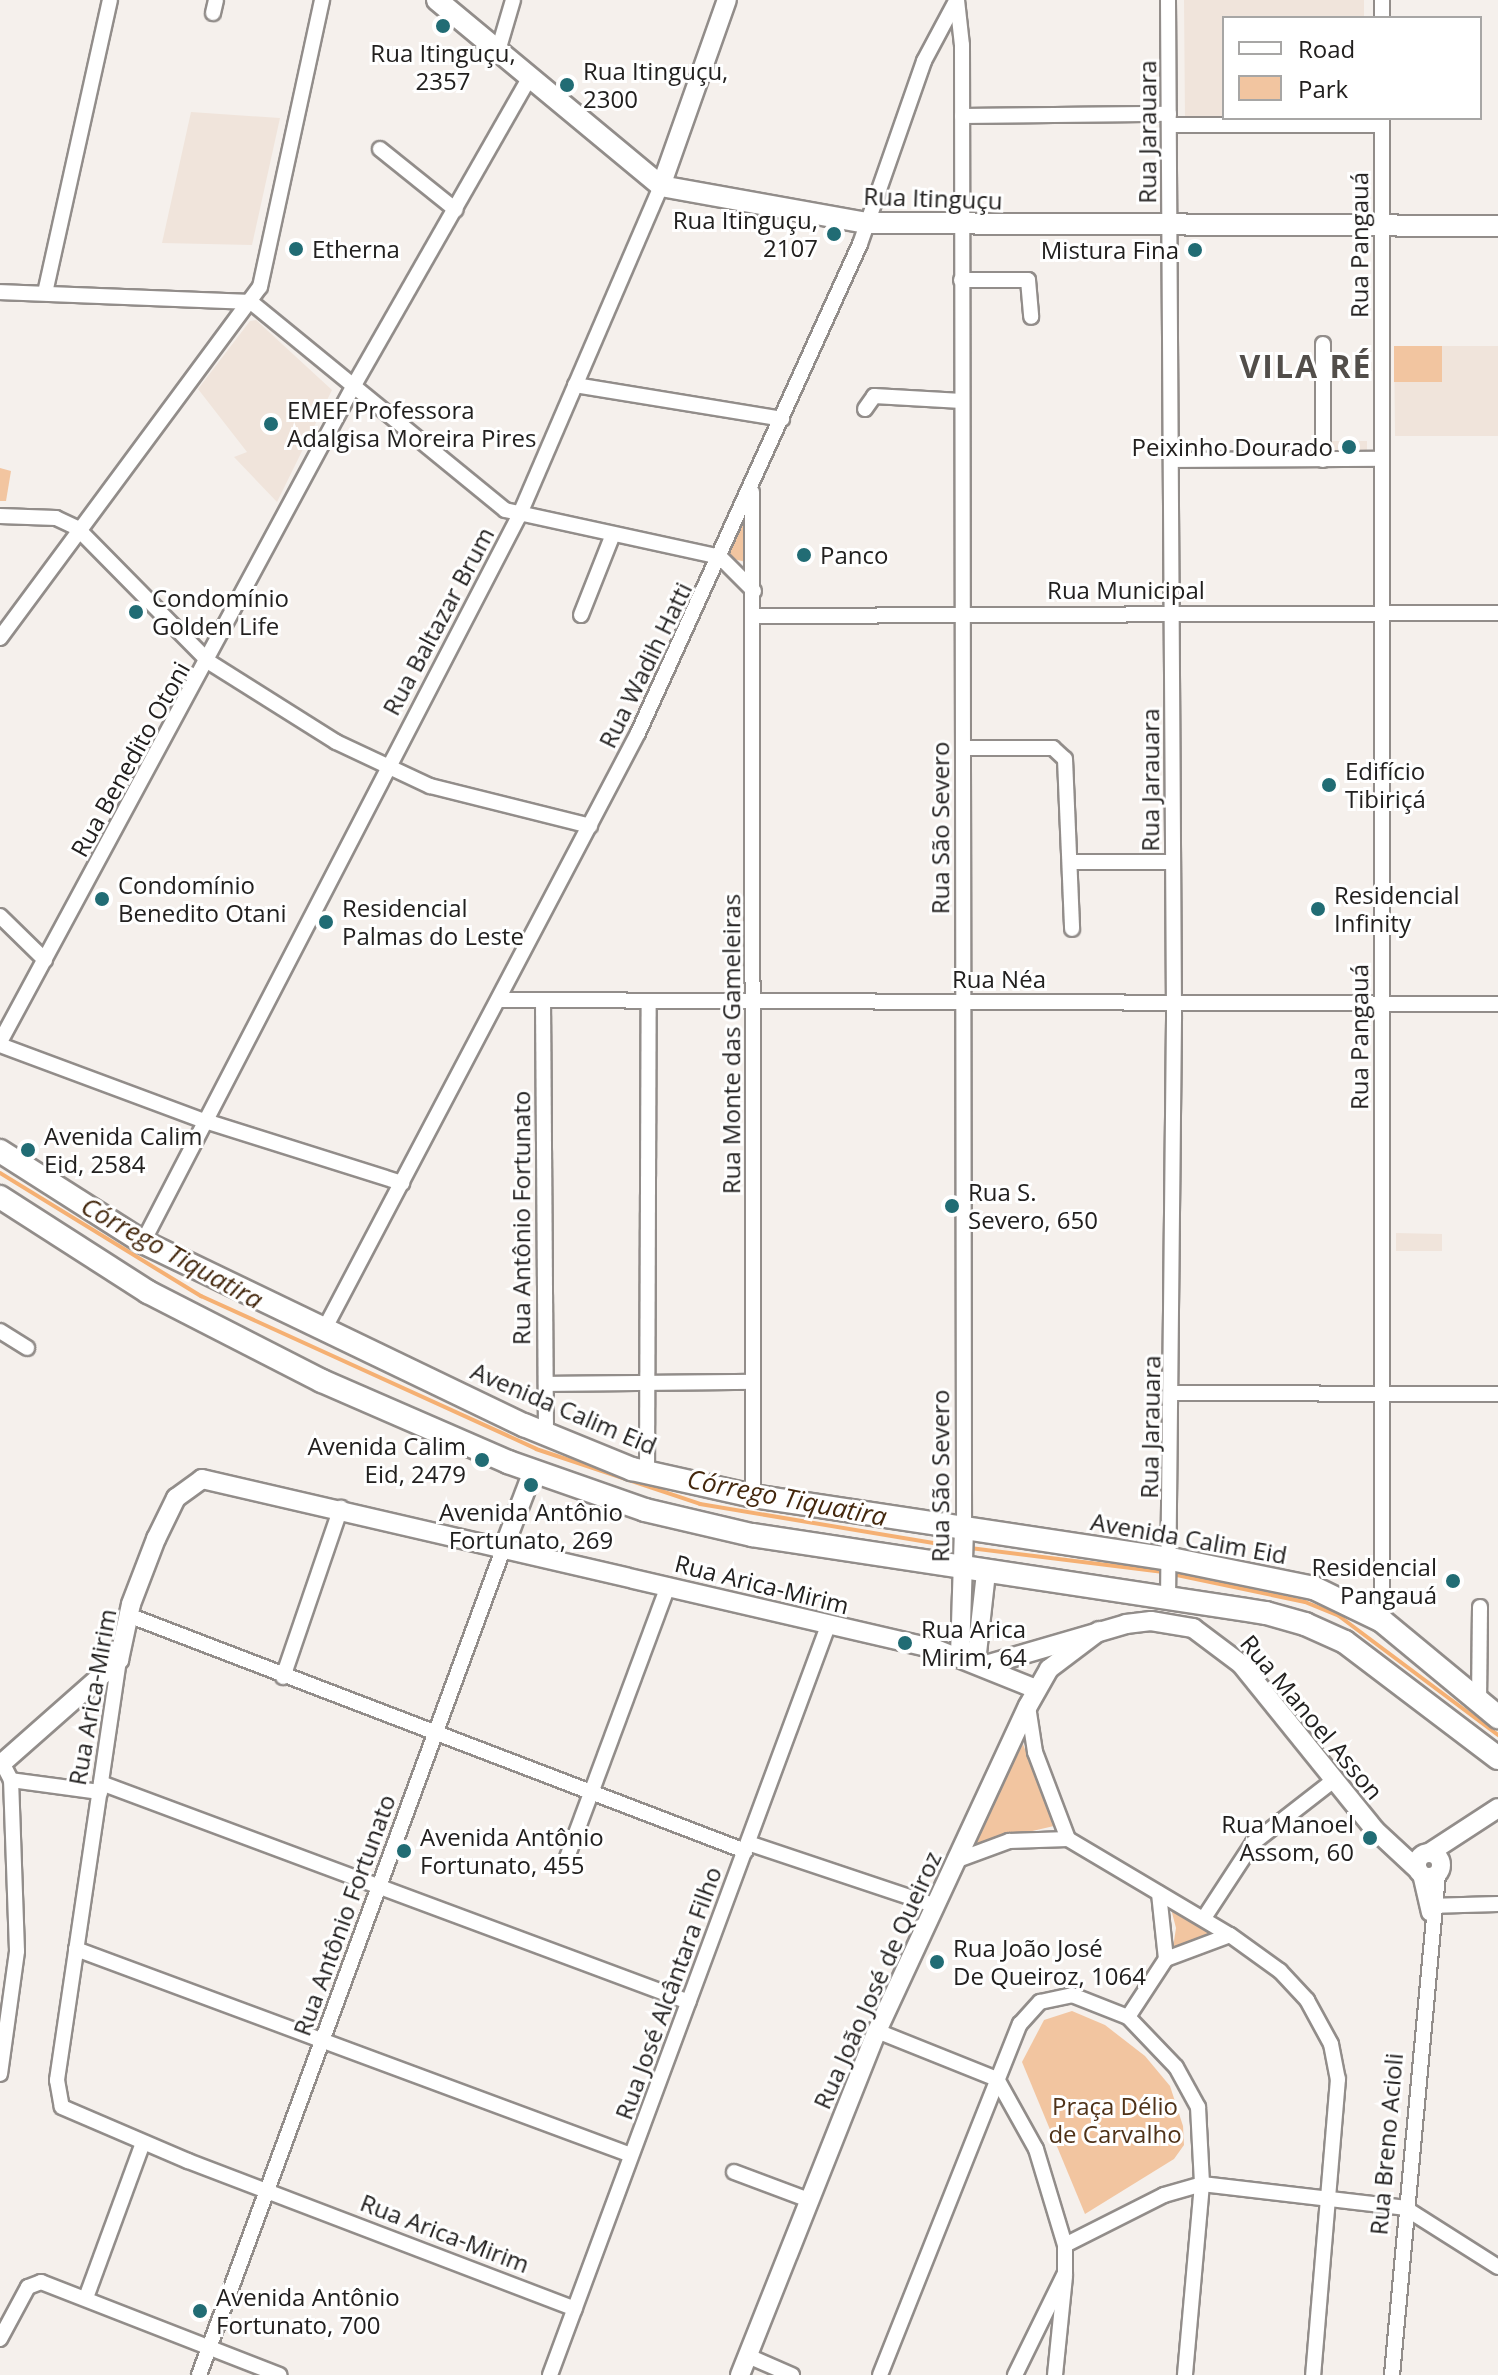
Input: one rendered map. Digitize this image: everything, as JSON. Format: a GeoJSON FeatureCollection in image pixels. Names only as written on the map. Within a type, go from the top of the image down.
{"type":"FeatureCollection","features":[{"type":"Feature","properties":{"kind":"main road","name":"Rua Itinguçu"},"geometry":{"type":"LineString","coordinates":[[437,0],[661,186],[866,223],[961,227],[1498,226]]}},
{"type":"Feature","properties":{"kind":"main road","name":"Avenida Calim Eid"},"geometry":{"type":"LineString","coordinates":[[0,1151],[143,1242],[326,1326],[546,1434],[647,1473],[964,1549],[986,1573],[1266,1613],[1327,1633],[1498,1758]]}},
{"type":"Feature","properties":{"kind":"main road","name":"Avenida Calim Eid"},"geometry":{"type":"LineString","coordinates":[[0,1197],[148,1292],[322,1381],[533,1471],[707,1525],[964,1549],[1171,1559],[1314,1588],[1382,1621],[1498,1717]]}},
{"type":"Feature","properties":{"kind":"street"},"geometry":{"type":"LineString","coordinates":[[45,293],[110,0]]}},
{"type":"Feature","properties":{"kind":"street"},"geometry":{"type":"LineString","coordinates":[[0,638],[77,528],[260,287],[322,0]]}},
{"type":"Feature","properties":{"kind":"street"},"geometry":{"type":"LineString","coordinates":[[498,51],[513,0]]}},
{"type":"Feature","properties":{"kind":"street","name":"Rua Baltazar Brum"},"geometry":{"type":"LineString","coordinates":[[143,1242],[202,1120],[519,516],[661,186],[727,0]]}},
{"type":"Feature","properties":{"kind":"street"},"geometry":{"type":"LineString","coordinates":[[950,0],[957,0]]}},
{"type":"Feature","properties":{"kind":"street","name":"Rua São Severo"},"geometry":{"type":"LineString","coordinates":[[957,0],[962,116],[964,1549],[974,1661]]}},
{"type":"Feature","properties":{"kind":"street","name":"Rua Wadih Hatti"},"geometry":{"type":"LineString","coordinates":[[326,1326],[590,826],[720,557],[866,223],[924,61],[957,0]]}},
{"type":"Feature","properties":{"kind":"street","name":"Rua Jarauara"},"geometry":{"type":"LineString","coordinates":[[1168,0],[1174,1000],[1173,1393],[1168,1598]]}},
{"type":"Feature","properties":{"kind":"street","name":"Rua Benedito Otoni"},"geometry":{"type":"LineString","coordinates":[[0,1043],[209,662],[353,387],[529,78]]}},
{"type":"Feature","properties":{"kind":"street"},"geometry":{"type":"LineString","coordinates":[[962,116],[1382,122]]}},
{"type":"Feature","properties":{"kind":"street","name":"Rua Pangauá"},"geometry":{"type":"LineString","coordinates":[[1382,122],[1382,1621]]}},
{"type":"Feature","properties":{"kind":"street"},"geometry":{"type":"LineString","coordinates":[[380,149],[456,210]]}},
{"type":"Feature","properties":{"kind":"street"},"geometry":{"type":"LineString","coordinates":[[961,280],[1028,280],[1031,317]]}},
{"type":"Feature","properties":{"kind":"street"},"geometry":{"type":"LineString","coordinates":[[0,292],[251,302],[499,507],[519,516],[720,557],[755,592]]}},
{"type":"Feature","properties":{"kind":"street"},"geometry":{"type":"LineString","coordinates":[[1323,344],[1323,460]]}},
{"type":"Feature","properties":{"kind":"street"},"geometry":{"type":"LineString","coordinates":[[575,385],[782,419]]}},
{"type":"Feature","properties":{"kind":"street"},"geometry":{"type":"LineString","coordinates":[[865,409],[874,396],[962,401]]}},
{"type":"Feature","properties":{"kind":"street"},"geometry":{"type":"LineString","coordinates":[[1171,460],[1381,459]]}},
{"type":"Feature","properties":{"kind":"street","name":"Rua Monte das Gameleiras"},"geometry":{"type":"LineString","coordinates":[[752,489],[755,592],[753,1496]]}},
{"type":"Feature","properties":{"kind":"street"},"geometry":{"type":"LineString","coordinates":[[0,516],[56,518],[77,528],[209,662],[336,742],[388,768],[441,789],[590,826]]}},
{"type":"Feature","properties":{"kind":"street"},"geometry":{"type":"LineString","coordinates":[[581,615],[613,534]]}},
{"type":"Feature","properties":{"kind":"street","name":"Rua Municipal"},"geometry":{"type":"LineString","coordinates":[[755,616],[963,612],[1498,613]]}},
{"type":"Feature","properties":{"kind":"street"},"geometry":{"type":"LineString","coordinates":[[964,748],[1061,752],[1067,769],[1072,929]]}},
{"type":"Feature","properties":{"kind":"street"},"geometry":{"type":"LineString","coordinates":[[1071,862],[1173,862]]}},
{"type":"Feature","properties":{"kind":"street"},"geometry":{"type":"LineString","coordinates":[[0,916],[45,960]]}},
{"type":"Feature","properties":{"kind":"street","name":"Rua Néa"},"geometry":{"type":"LineString","coordinates":[[500,1000],[1174,1000],[1498,1004]]}},
{"type":"Feature","properties":{"kind":"street","name":"Rua Antônio Fortunato"},"geometry":{"type":"LineString","coordinates":[[543,1002],[546,1434]]}},
{"type":"Feature","properties":{"kind":"street"},"geometry":{"type":"LineString","coordinates":[[647,1473],[651,1383],[649,1002]]}},
{"type":"Feature","properties":{"kind":"street"},"geometry":{"type":"LineString","coordinates":[[0,1043],[202,1120],[402,1183]]}},
{"type":"Feature","properties":{"kind":"street"},"geometry":{"type":"LineString","coordinates":[[0,1331],[27,1348]]}},
{"type":"Feature","properties":{"kind":"street"},"geometry":{"type":"LineString","coordinates":[[546,1384],[752,1382]]}},
{"type":"Feature","properties":{"kind":"street"},"geometry":{"type":"LineString","coordinates":[[1173,1393],[1498,1394]]}},
{"type":"Feature","properties":{"kind":"street","name":"Rua Antônio Fortunato"},"geometry":{"type":"LineString","coordinates":[[199,2375],[533,1471]]}},
{"type":"Feature","properties":{"kind":"street","name":"Rua Arica-Mirim"},"geometry":{"type":"LineString","coordinates":[[575,2309],[68,2113],[58,2101],[57,2080],[119,1660],[128,1615],[176,1498],[193,1482],[214,1479],[974,1661],[1036,1689]]}},
{"type":"Feature","properties":{"kind":"street"},"geometry":{"type":"LineString","coordinates":[[283,1677],[341,1508]]}},
{"type":"Feature","properties":{"kind":"street","name":"Rua São Severo"},"geometry":{"type":"LineString","coordinates":[[974,1661],[986,1573]]}},
{"type":"Feature","properties":{"kind":"street"},"geometry":{"type":"LineString","coordinates":[[565,1863],[668,1586]]}},
{"type":"Feature","properties":{"kind":"street"},"geometry":{"type":"LineString","coordinates":[[1479,1703],[1480,1607]]}},
{"type":"Feature","properties":{"kind":"street"},"geometry":{"type":"LineString","coordinates":[[128,1615],[592,1793],[746,1847],[933,1905]]}},
{"type":"Feature","properties":{"kind":"street","name":"Rua Manoel Asson"},"geometry":{"type":"LineString","coordinates":[[974,1661],[1151,1621],[1184,1624],[1211,1638],[1261,1687],[1334,1780],[1391,1844],[1428,1865]]}},
{"type":"Feature","properties":{"kind":"street","name":"Rua José Alcântara Filho"},"geometry":{"type":"LineString","coordinates":[[550,2375],[828,1626]]}},
{"type":"Feature","properties":{"kind":"street","name":"Rua João José de Queiroz"},"geometry":{"type":"LineString","coordinates":[[740,2375],[877,2031],[1036,1689],[1059,1658],[1099,1631]]}},
{"type":"Feature","properties":{"kind":"street"},"geometry":{"type":"LineString","coordinates":[[0,2074],[17,1959],[5,1770],[119,1660]]}},
{"type":"Feature","properties":{"kind":"street"},"geometry":{"type":"LineString","coordinates":[[1028,1706],[1035,1752],[1068,1839]]}},
{"type":"Feature","properties":{"kind":"street"},"geometry":{"type":"LineString","coordinates":[[5,1770],[101,1788],[689,2002]]}},
{"type":"Feature","properties":{"kind":"street"},"geometry":{"type":"LineString","coordinates":[[1204,1918],[1253,1843],[1334,1780]]}},
{"type":"Feature","properties":{"kind":"street"},"geometry":{"type":"LineString","coordinates":[[1428,1865],[1463,1832],[1498,1809]]}},
{"type":"Feature","properties":{"kind":"street"},"geometry":{"type":"LineString","coordinates":[[955,1861],[1009,1841],[1068,1839],[1204,1918],[1292,1982],[1331,2044],[1338,2079],[1313,2375]]}},
{"type":"Feature","properties":{"kind":"street","name":"Rua Breno Acioli"},"geometry":{"type":"LineString","coordinates":[[1392,2375],[1431,1909],[1428,1865]]}},
{"type":"Feature","properties":{"kind":"street"},"geometry":{"type":"LineString","coordinates":[[1159,1893],[1166,1959]]}},
{"type":"Feature","properties":{"kind":"street"},"geometry":{"type":"LineString","coordinates":[[1431,1909],[1498,1904]]}},
{"type":"Feature","properties":{"kind":"street"},"geometry":{"type":"LineString","coordinates":[[1128,2017],[1166,1959],[1230,1935]]}},
{"type":"Feature","properties":{"kind":"street"},"geometry":{"type":"LineString","coordinates":[[76,1949],[631,2155]]}},
{"type":"Feature","properties":{"kind":"street"},"geometry":{"type":"LineString","coordinates":[[880,2375],[1020,2024],[1040,2002],[1072,1995],[1128,2017],[1176,2067],[1192,2093],[1202,2126],[1202,2184],[1185,2375]]}},
{"type":"Feature","properties":{"kind":"street"},"geometry":{"type":"LineString","coordinates":[[877,2031],[997,2079],[1036,2149],[1065,2245],[1055,2375]]}},
{"type":"Feature","properties":{"kind":"street"},"geometry":{"type":"LineString","coordinates":[[87,2295],[143,2143]]}},
{"type":"Feature","properties":{"kind":"street"},"geometry":{"type":"LineString","coordinates":[[734,2172],[809,2200]]}},
{"type":"Feature","properties":{"kind":"street"},"geometry":{"type":"LineString","coordinates":[[1065,2245],[1164,2195],[1202,2184],[1329,2196],[1405,2208],[1498,2267]]}},
{"type":"Feature","properties":{"kind":"street"},"geometry":{"type":"LineString","coordinates":[[1015,2375],[1065,2273]]}},
{"type":"Feature","properties":{"kind":"street"},"geometry":{"type":"LineString","coordinates":[[0,2339],[34,2282],[87,2295],[279,2375]]}},
{"type":"Feature","properties":{"kind":"street"},"geometry":{"type":"LineString","coordinates":[[748,2356],[792,2375]]}},
{"type":"Feature","properties":{"kind":"shaded area"},"geometry":{"type":"Polygon","coordinates":[[[1184,0],[1364,0],[1364,16],[1222,16],[1222,119],[1185,119],[1184,0]]]}},
{"type":"Feature","properties":{"kind":"shaded area","name":"Etherna"},"geometry":{"type":"Polygon","coordinates":[[[191,112],[280,118],[252,245],[162,243],[191,112]]]}},
{"type":"Feature","properties":{"kind":"shaded area","name":"EMEF Professora Adalgisa Moreira Pires"},"geometry":{"type":"Polygon","coordinates":[[[256,320],[332,390],[277,502],[234,457],[247,452],[198,389],[250,321],[256,320]]]}},
{"type":"Feature","properties":{"kind":"shaded area"},"geometry":{"type":"Polygon","coordinates":[[[1394,346],[1498,346],[1498,436],[1395,436],[1394,346]]]}},
{"type":"Feature","properties":{"kind":"shaded area","name":"Peixinho Dourado"},"geometry":{"type":"Polygon","coordinates":[[[1331,441],[1367,441],[1367,454],[1331,454],[1331,441]]]}},
{"type":"Feature","properties":{"kind":"shaded area"},"geometry":{"type":"Polygon","coordinates":[[[1396,1233],[1442,1234],[1442,1251],[1396,1251],[1396,1233]]]}},
{"type":"Feature","properties":{"kind":"green space"},"geometry":{"type":"Polygon","coordinates":[[[1394,346],[1442,346],[1442,382],[1394,382],[1394,346]]]}},
{"type":"Feature","properties":{"kind":"green space"},"geometry":{"type":"Polygon","coordinates":[[[0,468],[11,471],[6,501],[0,501],[0,468]]]}},
{"type":"Feature","properties":{"kind":"green space"},"geometry":{"type":"Polygon","coordinates":[[[747,513],[750,563],[725,557],[747,513]]]}},
{"type":"Feature","properties":{"kind":"green space"},"geometry":{"type":"Polygon","coordinates":[[[1023,1744],[1054,1826],[971,1845],[1023,1744]]]}},
{"type":"Feature","properties":{"kind":"green space"},"geometry":{"type":"Polygon","coordinates":[[[1169,1901],[1221,1933],[1172,1954],[1176,1928],[1169,1901]]]}},
{"type":"Feature","properties":{"kind":"green space","name":"Praça Délio de Carvalho"},"geometry":{"type":"Polygon","coordinates":[[[1072,2011],[1105,2025],[1145,2056],[1170,2086],[1183,2126],[1184,2145],[1174,2159],[1085,2214],[1022,2062],[1044,2020],[1072,2011]]]}},
{"type":"Feature","properties":{"kind":"waterway","name":"Córrego Tiquatira"},"geometry":{"type":"LineString","coordinates":[[0,1173],[201,1296],[536,1449],[700,1504],[957,1547]]}},
{"type":"Feature","properties":{"kind":"waterway","name":"Córrego Tiquatira"},"geometry":{"type":"LineString","coordinates":[[970,1548],[1164,1572]]}},
{"type":"Feature","properties":{"kind":"waterway","name":"Córrego Tiquatira"},"geometry":{"type":"LineString","coordinates":[[1172,1574],[1305,1602],[1339,1616],[1498,1735]]}},
{"type":"Feature","properties":{"kind":"place","name":"Rua Itinguçu, 2357"},"geometry":{"type":"Point","coordinates":[443,26]}},
{"type":"Feature","properties":{"kind":"place","name":"Rua Itinguçu, 2300"},"geometry":{"type":"Point","coordinates":[567,85]}},
{"type":"Feature","properties":{"kind":"place","name":"Rua Itinguçu, 2107"},"geometry":{"type":"Point","coordinates":[834,234]}},
{"type":"Feature","properties":{"kind":"place","name":"Etherna"},"geometry":{"type":"Point","coordinates":[296,249]}},
{"type":"Feature","properties":{"kind":"place","name":"Mistura Fina"},"geometry":{"type":"Point","coordinates":[1195,250]}},
{"type":"Feature","properties":{"kind":"place","name":"EMEF Professora Adalgisa Moreira Pires"},"geometry":{"type":"Point","coordinates":[271,424]}},
{"type":"Feature","properties":{"kind":"place","name":"Peixinho Dourado"},"geometry":{"type":"Point","coordinates":[1349,447]}},
{"type":"Feature","properties":{"kind":"place","name":"Panco"},"geometry":{"type":"Point","coordinates":[804,555]}},
{"type":"Feature","properties":{"kind":"place","name":"Condomínio Golden Life"},"geometry":{"type":"Point","coordinates":[136,612]}},
{"type":"Feature","properties":{"kind":"place","name":"Edifício Tibiriçá"},"geometry":{"type":"Point","coordinates":[1329,785]}},
{"type":"Feature","properties":{"kind":"place","name":"Condomínio Benedito Otani"},"geometry":{"type":"Point","coordinates":[102,899]}},
{"type":"Feature","properties":{"kind":"place","name":"Residencial Infinity"},"geometry":{"type":"Point","coordinates":[1318,909]}},
{"type":"Feature","properties":{"kind":"place","name":"Residencial Palmas do Leste"},"geometry":{"type":"Point","coordinates":[326,922]}},
{"type":"Feature","properties":{"kind":"place","name":"Avenida Calim Eid, 2584"},"geometry":{"type":"Point","coordinates":[28,1150]}},
{"type":"Feature","properties":{"kind":"place","name":"Rua S. Severo, 650"},"geometry":{"type":"Point","coordinates":[952,1206]}},
{"type":"Feature","properties":{"kind":"place","name":"Avenida Calim Eid, 2479"},"geometry":{"type":"Point","coordinates":[482,1460]}},
{"type":"Feature","properties":{"kind":"place","name":"Avenida Antônio Fortunato, 269"},"geometry":{"type":"Point","coordinates":[531,1485]}},
{"type":"Feature","properties":{"kind":"place","name":"Residencial Pangauá"},"geometry":{"type":"Point","coordinates":[1453,1581]}},
{"type":"Feature","properties":{"kind":"place","name":"Rua Arica Mirim, 64"},"geometry":{"type":"Point","coordinates":[905,1643]}},
{"type":"Feature","properties":{"kind":"place","name":"Rua Manoel Assom, 60"},"geometry":{"type":"Point","coordinates":[1370,1838]}},
{"type":"Feature","properties":{"kind":"place","name":"Avenida Antônio Fortunato, 455"},"geometry":{"type":"Point","coordinates":[404,1851]}},
{"type":"Feature","properties":{"kind":"place","name":"Rua João José De Queiroz, 1064"},"geometry":{"type":"Point","coordinates":[937,1962]}},
{"type":"Feature","properties":{"kind":"place","name":"Avenida Antônio Fortunato, 700"},"geometry":{"type":"Point","coordinates":[200,2311]}},
{"type":"Feature","properties":{"kind":"district","name":"VILA RÉ"},"geometry":{"type":"Point","coordinates":[1306,366]}}]}
